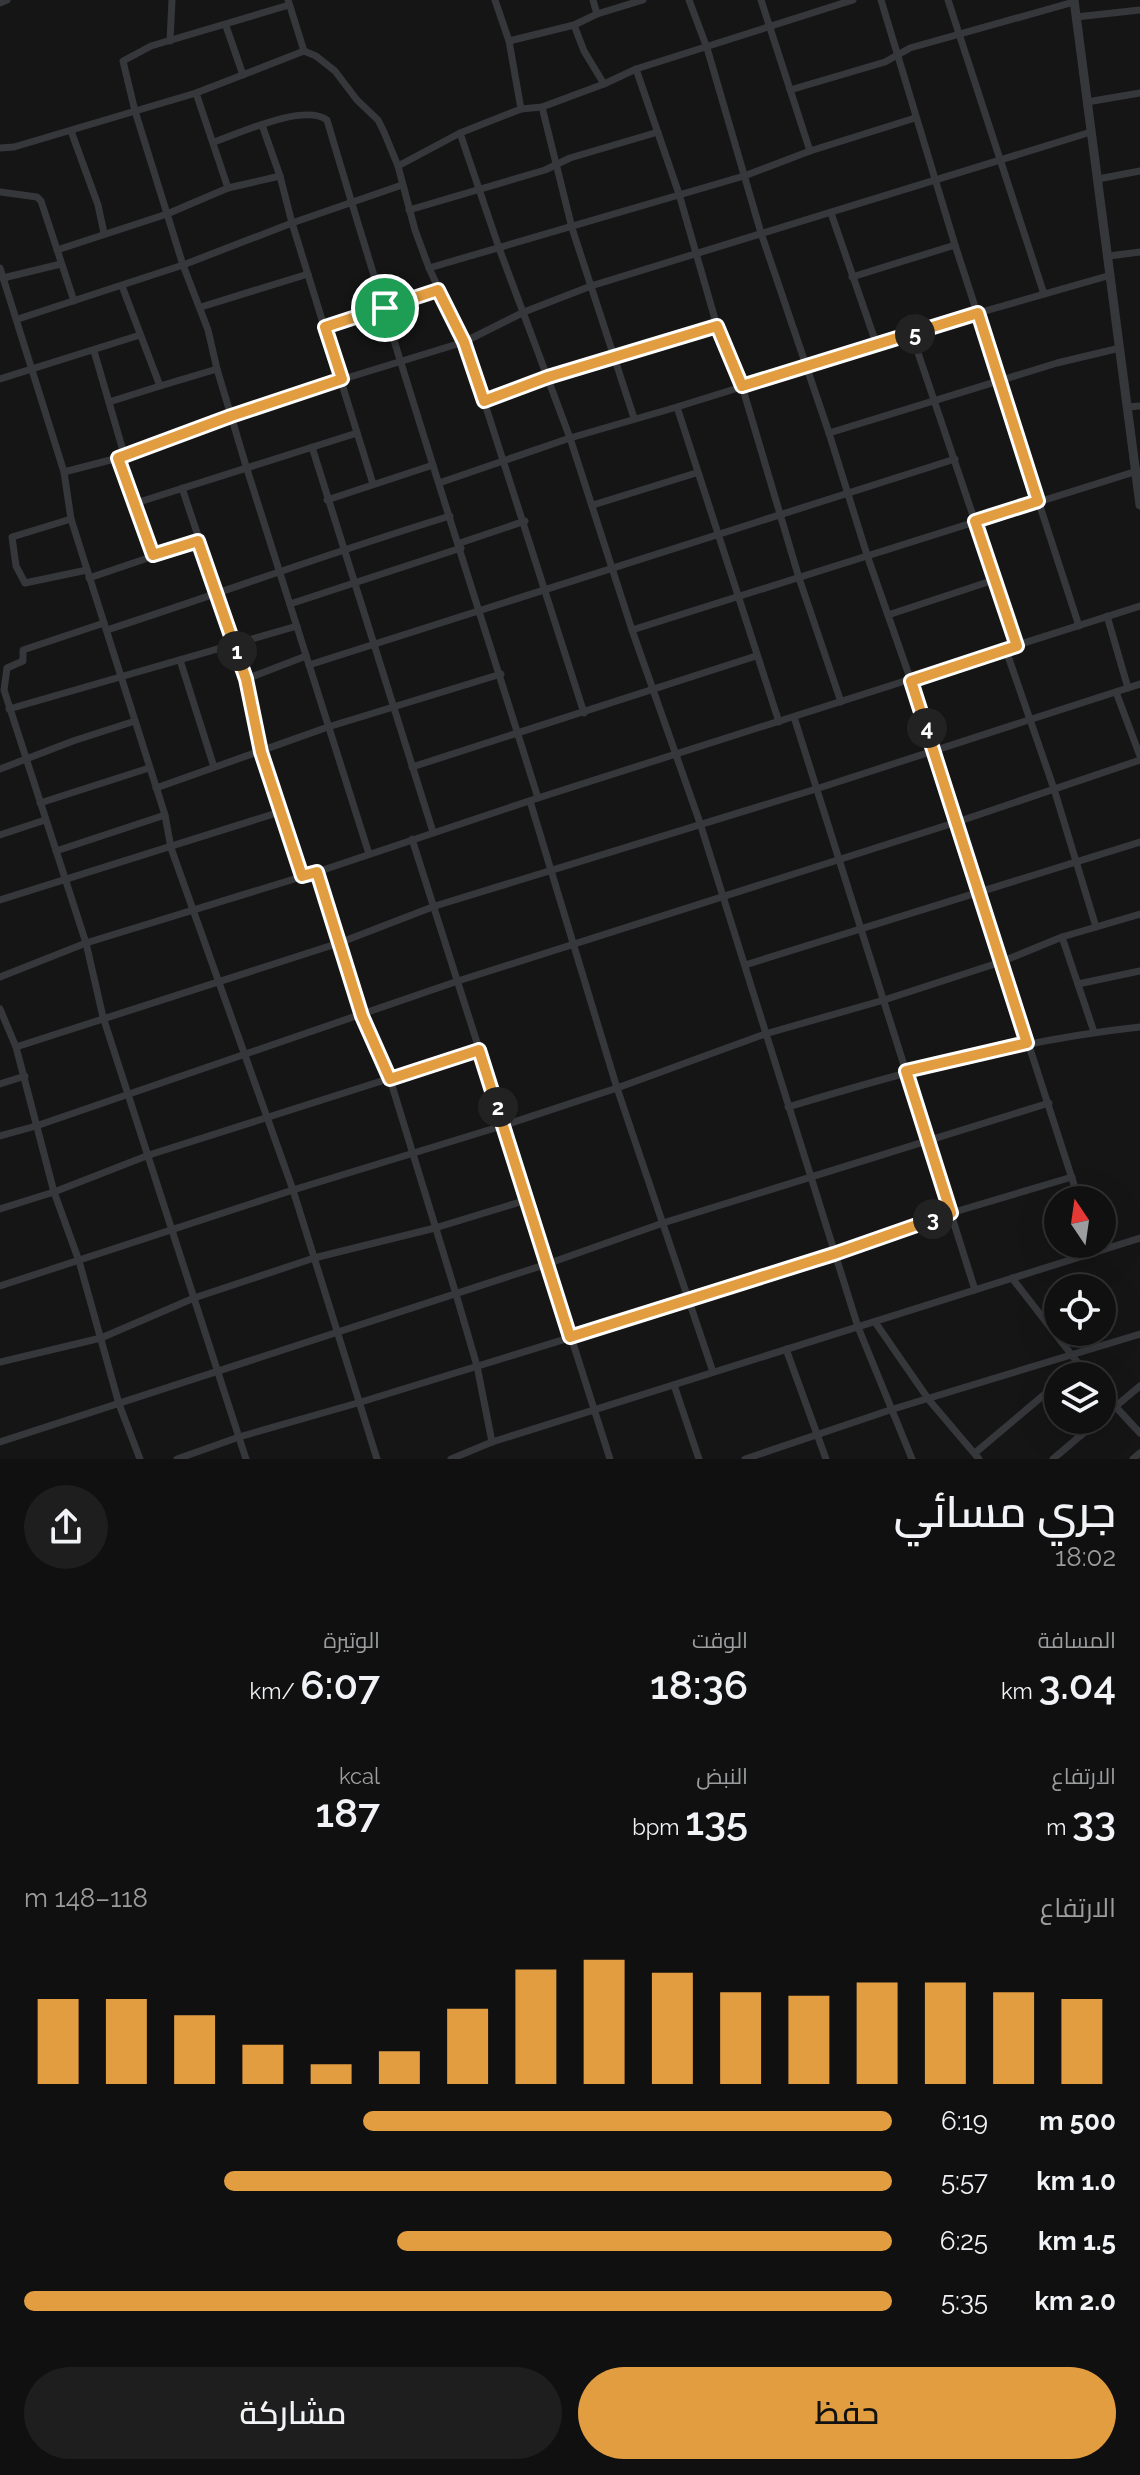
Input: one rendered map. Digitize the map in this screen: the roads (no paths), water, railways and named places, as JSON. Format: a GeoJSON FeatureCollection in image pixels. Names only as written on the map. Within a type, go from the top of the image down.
{"type":"FeatureCollection","features":[{"type":"Feature","properties":{"kind":"street"},"geometry":{"type":"LineString","coordinates":[[0,3],[7,0]]}},
{"type":"Feature","properties":{"kind":"street"},"geometry":{"type":"LineString","coordinates":[[170,41],[172,0]]}},
{"type":"Feature","properties":{"kind":"street"},"geometry":{"type":"LineString","coordinates":[[495,0],[509,41],[521,109]]}},
{"type":"Feature","properties":{"kind":"street"},"geometry":{"type":"LineString","coordinates":[[593,0],[597,14]]}},
{"type":"Feature","properties":{"kind":"street"},"geometry":{"type":"LineString","coordinates":[[509,41],[574,25],[597,14],[643,0]]}},
{"type":"Feature","properties":{"kind":"street"},"geometry":{"type":"LineString","coordinates":[[689,0],[707,48],[761,233],[934,750],[1075,1186]]}},
{"type":"Feature","properties":{"kind":"street"},"geometry":{"type":"LineString","coordinates":[[761,0],[810,151]]}},
{"type":"Feature","properties":{"kind":"street"},"geometry":{"type":"LineString","coordinates":[[398,166],[460,133],[521,109],[542,107],[636,69],[707,48],[834,3],[853,0]]}},
{"type":"Feature","properties":{"kind":"street"},"geometry":{"type":"LineString","coordinates":[[881,0],[955,245],[1079,626]]}},
{"type":"Feature","properties":{"kind":"street"},"geometry":{"type":"LineString","coordinates":[[948,0],[1044,294]]}},
{"type":"Feature","properties":{"kind":"street"},"geometry":{"type":"LineString","coordinates":[[790,90],[885,62],[910,48],[1074,1],[1138,470],[1140,505]]}},
{"type":"Feature","properties":{"kind":"street"},"geometry":{"type":"LineString","coordinates":[[369,854],[246,466],[201,307],[183,265],[135,111],[123,61],[151,46],[226,26],[289,3],[304,51],[326,62],[378,120],[398,166],[429,268],[464,342],[505,460],[584,713]]}},
{"type":"Feature","properties":{"kind":"street"},"geometry":{"type":"LineString","coordinates":[[1076,17],[1140,10]]}},
{"type":"Feature","properties":{"kind":"street"},"geometry":{"type":"LineString","coordinates":[[574,25],[584,51],[604,84]]}},
{"type":"Feature","properties":{"kind":"street"},"geometry":{"type":"LineString","coordinates":[[226,26],[243,75]]}},
{"type":"Feature","properties":{"kind":"street"},"geometry":{"type":"LineString","coordinates":[[0,148],[14,147],[196,93],[304,51]]}},
{"type":"Feature","properties":{"kind":"street"},"geometry":{"type":"LineString","coordinates":[[636,69],[679,194],[717,326],[742,386],[799,578],[841,702]]}},
{"type":"Feature","properties":{"kind":"street"},"geometry":{"type":"LineString","coordinates":[[196,93],[228,188]]}},
{"type":"Feature","properties":{"kind":"street"},"geometry":{"type":"LineString","coordinates":[[1087,102],[1140,93]]}},
{"type":"Feature","properties":{"kind":"street"},"geometry":{"type":"LineString","coordinates":[[542,107],[572,228],[634,418]]}},
{"type":"Feature","properties":{"kind":"street"},"geometry":{"type":"LineString","coordinates":[[214,142],[262,125],[311,113],[327,120],[350,205],[501,674],[552,870],[617,1088],[713,1372]]}},
{"type":"Feature","properties":{"kind":"street"},"geometry":{"type":"LineString","coordinates":[[429,268],[744,176],[810,151],[915,118]]}},
{"type":"Feature","properties":{"kind":"street"},"geometry":{"type":"LineString","coordinates":[[262,125],[373,484]]}},
{"type":"Feature","properties":{"kind":"street"},"geometry":{"type":"LineString","coordinates":[[71,131],[98,205],[104,233]]}},
{"type":"Feature","properties":{"kind":"street"},"geometry":{"type":"LineString","coordinates":[[409,210],[545,170],[555,164],[658,132]]}},
{"type":"Feature","properties":{"kind":"street"},"geometry":{"type":"LineString","coordinates":[[64,472],[121,456],[342,379],[464,342],[524,312],[591,286],[1091,132]]}},
{"type":"Feature","properties":{"kind":"street"},"geometry":{"type":"LineString","coordinates":[[460,133],[570,438],[632,630],[700,823],[858,1327],[912,1459]]}},
{"type":"Feature","properties":{"kind":"street"},"geometry":{"type":"LineString","coordinates":[[1098,179],[1140,171]]}},
{"type":"Feature","properties":{"kind":"street"},"geometry":{"type":"LineString","coordinates":[[57,250],[167,214],[228,188],[280,176]]}},
{"type":"Feature","properties":{"kind":"street"},"geometry":{"type":"LineString","coordinates":[[18,319],[183,265],[402,185]]}},
{"type":"Feature","properties":{"kind":"street"},"geometry":{"type":"LineString","coordinates":[[0,192],[37,197],[41,201],[74,301]]}},
{"type":"Feature","properties":{"kind":"street"},"geometry":{"type":"LineString","coordinates":[[831,213],[877,346]]}},
{"type":"Feature","properties":{"kind":"street"},"geometry":{"type":"LineString","coordinates":[[852,277],[955,245]]}},
{"type":"Feature","properties":{"kind":"street"},"geometry":{"type":"LineString","coordinates":[[1109,256],[1140,252]]}},
{"type":"Feature","properties":{"kind":"street"},"geometry":{"type":"LineString","coordinates":[[3,278],[61,264]]}},
{"type":"Feature","properties":{"kind":"street"},"geometry":{"type":"LineString","coordinates":[[0,268],[64,472],[71,519],[165,815],[171,848],[293,1190],[377,1459]]}},
{"type":"Feature","properties":{"kind":"street"},"geometry":{"type":"LineString","coordinates":[[201,307],[308,274]]}},
{"type":"Feature","properties":{"kind":"street"},"geometry":{"type":"LineString","coordinates":[[439,483],[634,418],[1111,275]]}},
{"type":"Feature","properties":{"kind":"street"},"geometry":{"type":"LineString","coordinates":[[122,286],[160,386]]}},
{"type":"Feature","properties":{"kind":"street"},"geometry":{"type":"LineString","coordinates":[[325,327],[438,290]]}},
{"type":"Feature","properties":{"kind":"street"},"geometry":{"type":"LineString","coordinates":[[484,401],[548,377],[717,326]]}},
{"type":"Feature","properties":{"kind":"street"},"geometry":{"type":"LineString","coordinates":[[0,379],[140,335]]}},
{"type":"Feature","properties":{"kind":"street"},"geometry":{"type":"LineString","coordinates":[[912,335],[1017,646]]}},
{"type":"Feature","properties":{"kind":"street"},"geometry":{"type":"LineString","coordinates":[[829,433],[1000,380],[1120,348]]}},
{"type":"Feature","properties":{"kind":"street"},"geometry":{"type":"LineString","coordinates":[[94,351],[121,456],[153,555]]}},
{"type":"Feature","properties":{"kind":"street"},"geometry":{"type":"LineString","coordinates":[[109,402],[217,369]]}},
{"type":"Feature","properties":{"kind":"street"},"geometry":{"type":"LineString","coordinates":[[1128,407],[1140,406]]}},
{"type":"Feature","properties":{"kind":"street"},"geometry":{"type":"LineString","coordinates":[[677,407],[779,722]]}},
{"type":"Feature","properties":{"kind":"street"},"geometry":{"type":"LineString","coordinates":[[136,503],[357,433]]}},
{"type":"Feature","properties":{"kind":"street"},"geometry":{"type":"LineString","coordinates":[[312,447],[433,832]]}},
{"type":"Feature","properties":{"kind":"street"},"geometry":{"type":"LineString","coordinates":[[309,665],[955,459]]}},
{"type":"Feature","properties":{"kind":"street"},"geometry":{"type":"LineString","coordinates":[[327,500],[433,465]]}},
{"type":"Feature","properties":{"kind":"street"},"geometry":{"type":"LineString","coordinates":[[632,630],[1138,470]]}},
{"type":"Feature","properties":{"kind":"street"},"geometry":{"type":"LineString","coordinates":[[593,505],[696,473]]}},
{"type":"Feature","properties":{"kind":"street"},"geometry":{"type":"LineString","coordinates":[[182,488],[246,679],[261,752],[302,876]]}},
{"type":"Feature","properties":{"kind":"street"},"geometry":{"type":"LineString","coordinates":[[246,1459],[103,1017],[86,943],[9,709],[4,690],[7,668],[23,661],[23,650],[218,594],[343,549],[450,516]]}},
{"type":"Feature","properties":{"kind":"street"},"geometry":{"type":"LineString","coordinates":[[71,519],[12,537],[16,566],[25,583],[88,574],[198,541]]}},
{"type":"Feature","properties":{"kind":"street"},"geometry":{"type":"LineString","coordinates":[[290,604],[525,521]]}},
{"type":"Feature","properties":{"kind":"street"},"geometry":{"type":"LineString","coordinates":[[888,615],[994,580]]}},
{"type":"Feature","properties":{"kind":"street"},"geometry":{"type":"LineString","coordinates":[[0,977],[86,943],[317,872],[534,799],[1140,606]]}},
{"type":"Feature","properties":{"kind":"street"},"geometry":{"type":"LineString","coordinates":[[1107,616],[1128,688]]}},
{"type":"Feature","properties":{"kind":"street"},"geometry":{"type":"LineString","coordinates":[[9,709],[297,626]]}},
{"type":"Feature","properties":{"kind":"street"},"geometry":{"type":"LineString","coordinates":[[1006,650],[1054,789],[1096,927]]}},
{"type":"Feature","properties":{"kind":"street"},"geometry":{"type":"LineString","coordinates":[[246,679],[306,656]]}},
{"type":"Feature","properties":{"kind":"street"},"geometry":{"type":"LineString","coordinates":[[412,767],[756,656]]}},
{"type":"Feature","properties":{"kind":"street"},"geometry":{"type":"LineString","coordinates":[[180,660],[214,767]]}},
{"type":"Feature","properties":{"kind":"street"},"geometry":{"type":"LineString","coordinates":[[156,788],[328,727],[501,674]]}},
{"type":"Feature","properties":{"kind":"street"},"geometry":{"type":"LineString","coordinates":[[16,1047],[339,943],[435,906],[816,789],[1140,684]]}},
{"type":"Feature","properties":{"kind":"street"},"geometry":{"type":"LineString","coordinates":[[0,1136],[458,981],[957,822],[1140,758],[1116,692]]}},
{"type":"Feature","properties":{"kind":"street"},"geometry":{"type":"LineString","coordinates":[[794,717],[975,1290]]}},
{"type":"Feature","properties":{"kind":"street"},"geometry":{"type":"LineString","coordinates":[[0,769],[135,721]]}},
{"type":"Feature","properties":{"kind":"street"},"geometry":{"type":"LineString","coordinates":[[40,803],[149,768]]}},
{"type":"Feature","properties":{"kind":"street"},"geometry":{"type":"LineString","coordinates":[[0,900],[280,812]]}},
{"type":"Feature","properties":{"kind":"street"},"geometry":{"type":"LineString","coordinates":[[56,851],[165,815]]}},
{"type":"Feature","properties":{"kind":"street"},"geometry":{"type":"LineString","coordinates":[[0,835],[45,820]]}},
{"type":"Feature","properties":{"kind":"street"},"geometry":{"type":"LineString","coordinates":[[412,839],[610,1459]]}},
{"type":"Feature","properties":{"kind":"street"},"geometry":{"type":"LineString","coordinates":[[745,965],[1140,842]]}},
{"type":"Feature","properties":{"kind":"street"},"geometry":{"type":"LineString","coordinates":[[317,872],[362,1016],[390,1079],[477,1366],[492,1442]]}},
{"type":"Feature","properties":{"kind":"street"},"geometry":{"type":"LineString","coordinates":[[0,1286],[293,1190],[505,1125],[765,1034],[884,1000],[1001,962],[1062,937],[1140,914]]}},
{"type":"Feature","properties":{"kind":"street"},"geometry":{"type":"LineString","coordinates":[[1062,937],[1094,1032]]}},
{"type":"Feature","properties":{"kind":"street"},"geometry":{"type":"LineString","coordinates":[[1078,984],[1140,971]]}},
{"type":"Feature","properties":{"kind":"street"},"geometry":{"type":"LineString","coordinates":[[0,1009],[4,1031],[16,1047],[54,1192],[79,1261],[119,1404],[140,1459]]}},
{"type":"Feature","properties":{"kind":"street"},"geometry":{"type":"LineString","coordinates":[[788,1107],[906,1071],[1027,1043],[1140,1027]]}},
{"type":"Feature","properties":{"kind":"street"},"geometry":{"type":"LineString","coordinates":[[0,1209],[54,1192],[149,1155],[479,1050]]}},
{"type":"Feature","properties":{"kind":"street"},"geometry":{"type":"LineString","coordinates":[[0,1084],[25,1076]]}},
{"type":"Feature","properties":{"kind":"street"},"geometry":{"type":"LineString","coordinates":[[0,1442],[339,1333],[663,1223],[1049,1103]]}},
{"type":"Feature","properties":{"kind":"street"},"geometry":{"type":"LineString","coordinates":[[177,1459],[239,1437],[689,1301],[951,1213],[1072,1177]]}},
{"type":"Feature","properties":{"kind":"street"},"geometry":{"type":"LineString","coordinates":[[0,1362],[101,1338],[194,1298],[314,1258],[435,1228],[527,1200]]}},
{"type":"Feature","properties":{"kind":"street"},"geometry":{"type":"LineString","coordinates":[[1116,1243],[1140,1238]]}},
{"type":"Feature","properties":{"kind":"street"},"geometry":{"type":"LineString","coordinates":[[451,1459],[492,1442],[975,1290],[1067,1258]]}},
{"type":"Feature","properties":{"kind":"street"},"geometry":{"type":"LineString","coordinates":[[1012,1278],[1075,1362]]}},
{"type":"Feature","properties":{"kind":"street"},"geometry":{"type":"LineString","coordinates":[[875,1322],[929,1400],[977,1456],[1044,1396]]}},
{"type":"Feature","properties":{"kind":"street"},"geometry":{"type":"LineString","coordinates":[[745,1459],[890,1410],[1140,1334]]}},
{"type":"Feature","properties":{"kind":"street"},"geometry":{"type":"LineString","coordinates":[[786,1349],[826,1459]]}},
{"type":"Feature","properties":{"kind":"street"},"geometry":{"type":"LineString","coordinates":[[674,1385],[699,1459]]}},
{"type":"Feature","properties":{"kind":"street"},"geometry":{"type":"LineString","coordinates":[[1116,1406],[1140,1386]]}},
{"type":"Feature","properties":{"kind":"street"},"geometry":{"type":"LineString","coordinates":[[1116,1408],[1140,1433]]}},
{"type":"Feature","properties":{"kind":"street"},"geometry":{"type":"LineString","coordinates":[[1053,1459],[1083,1434]]}},
{"type":"Feature","properties":{"kind":"street"},"geometry":{"type":"LineString","coordinates":[[465,1459],[475,1449]]}},
{"type":"Feature","properties":{"kind":"street"},"geometry":{"type":"LineString","coordinates":[[1133,1459],[1140,1453]]}}]}
